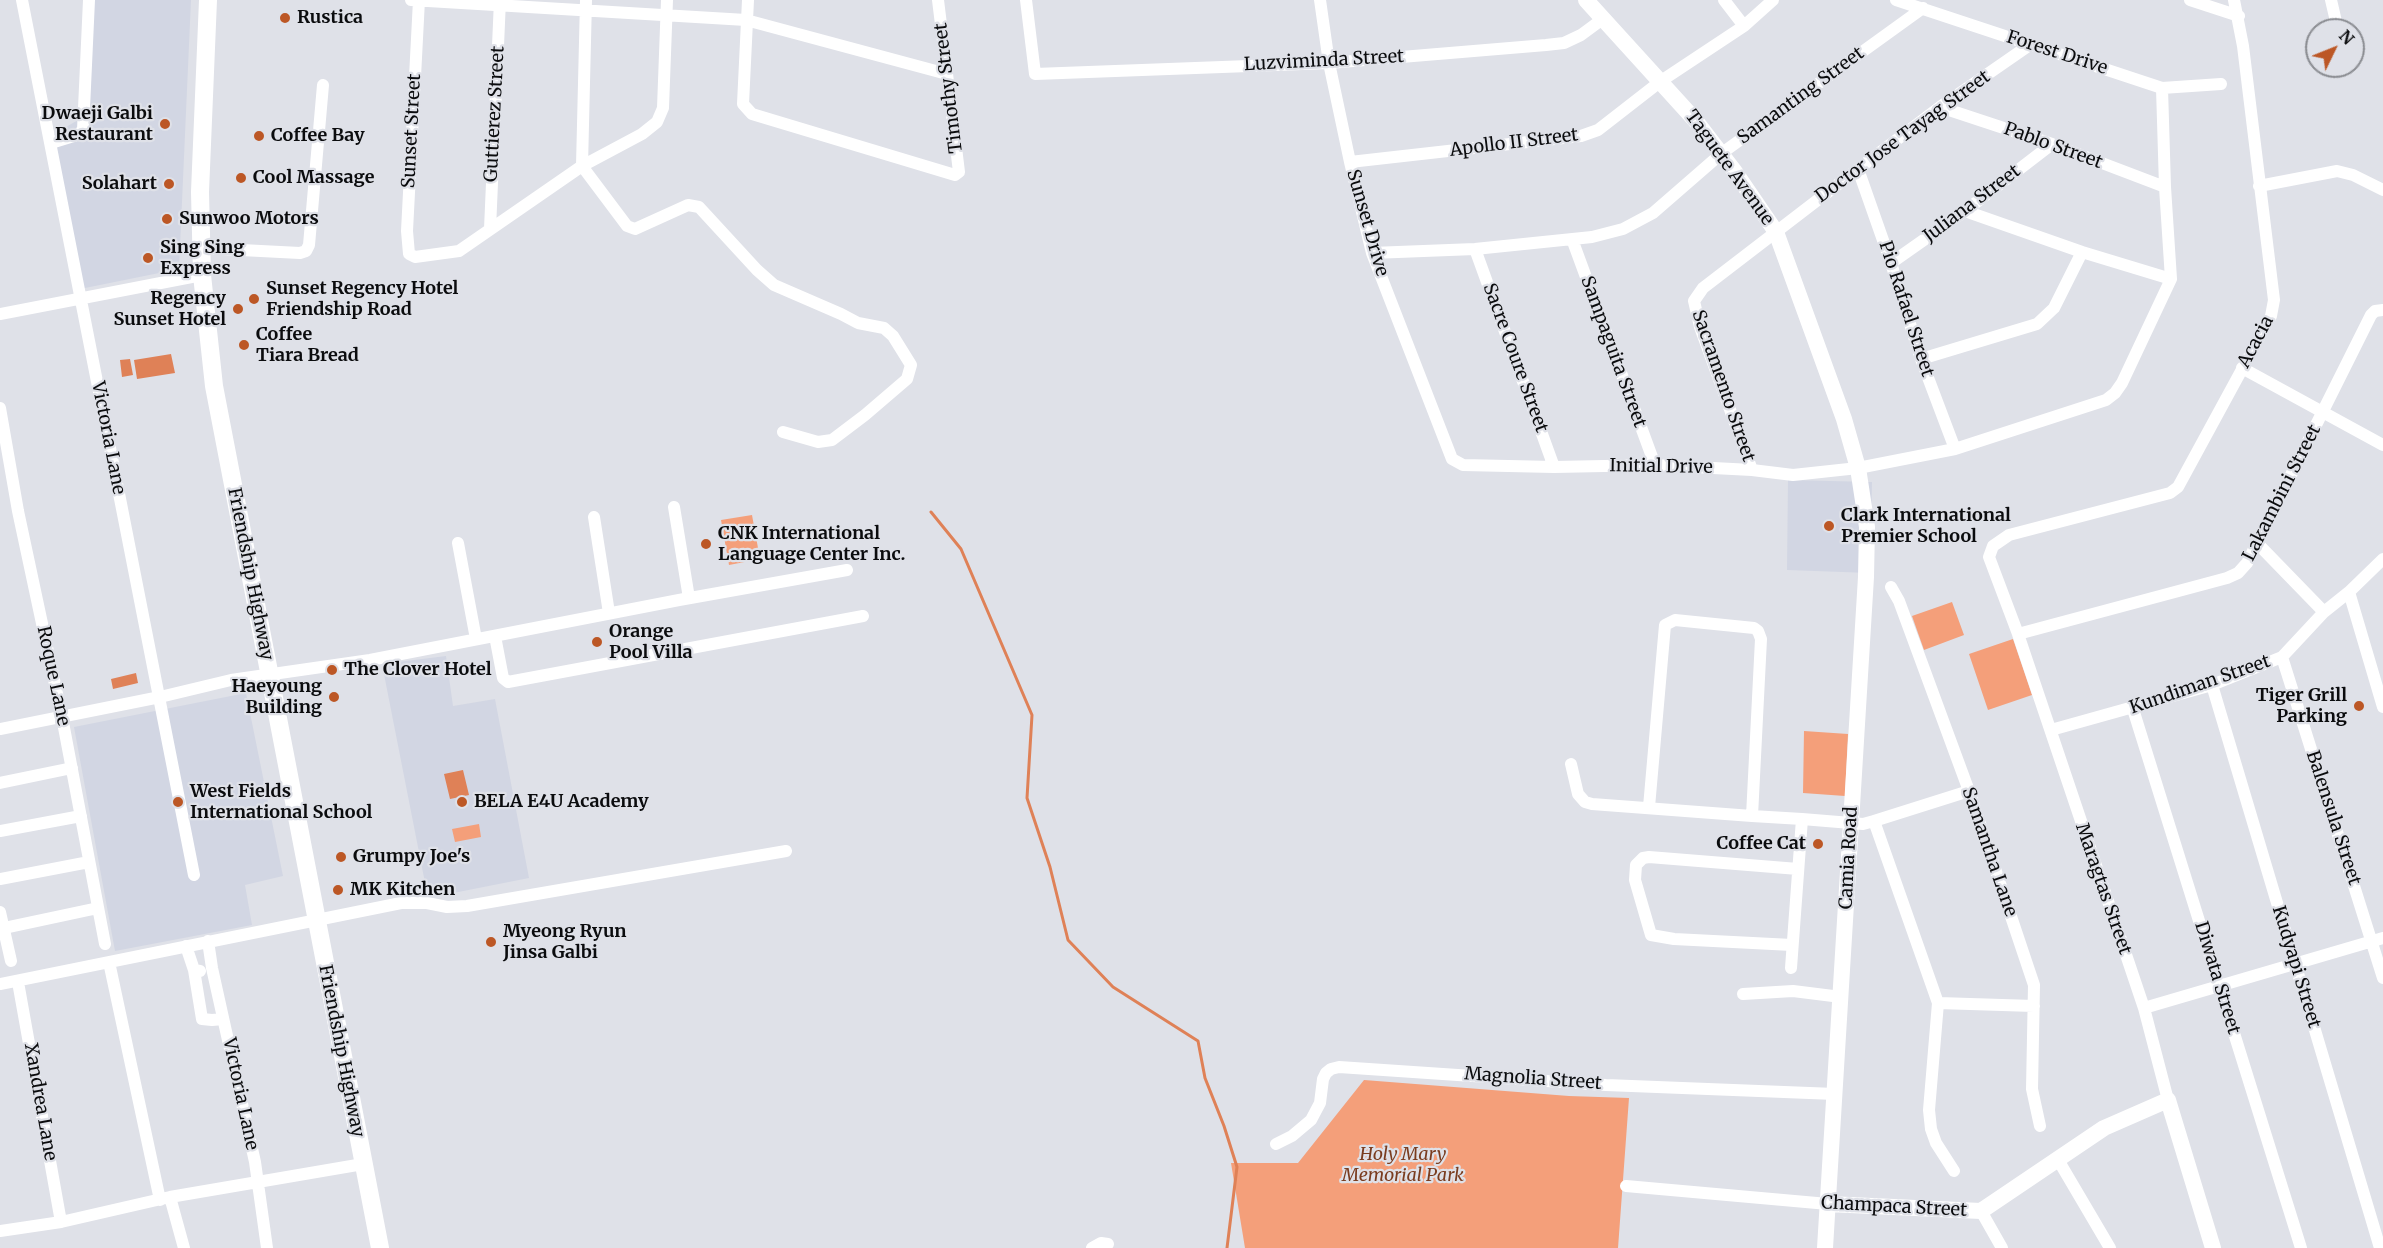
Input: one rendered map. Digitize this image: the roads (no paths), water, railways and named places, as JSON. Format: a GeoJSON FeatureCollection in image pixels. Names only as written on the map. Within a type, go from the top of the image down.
{"type":"FeatureCollection","features":[{"type":"Feature","properties":{"kind":"main road","name":"Friendship Highway"},"geometry":{"type":"LineString","coordinates":[[208,0],[200,192],[202,275],[214,386],[315,921],[380,1248]]}},
{"type":"Feature","properties":{"kind":"street","name":"Victoria Lane"},"geometry":{"type":"LineString","coordinates":[[22,0],[194,875]]}},
{"type":"Feature","properties":{"kind":"street"},"geometry":{"type":"LineString","coordinates":[[51,143],[77,135],[83,130],[89,0]]}},
{"type":"Feature","properties":{"kind":"street"},"geometry":{"type":"LineString","coordinates":[[411,0],[586,5],[666,16],[747,20],[947,74]]}},
{"type":"Feature","properties":{"kind":"street","name":"Sunset Street"},"geometry":{"type":"LineString","coordinates":[[419,0],[407,231],[409,254],[415,257],[459,251],[490,229]]}},
{"type":"Feature","properties":{"kind":"street"},"geometry":{"type":"LineString","coordinates":[[490,229],[582,166],[642,134],[657,122],[663,108],[667,0]]}},
{"type":"Feature","properties":{"kind":"street"},"geometry":{"type":"LineString","coordinates":[[747,20],[748,0]]}},
{"type":"Feature","properties":{"kind":"street","name":"Timothy Street"},"geometry":{"type":"LineString","coordinates":[[747,20],[743,104],[752,114],[955,175],[959,172],[938,0]]}},
{"type":"Feature","properties":{"kind":"street","name":"Luzviminda Street"},"geometry":{"type":"LineString","coordinates":[[1026,0],[1035,74],[1329,63],[1564,43],[1581,35],[1604,18]]}},
{"type":"Feature","properties":{"kind":"street","name":"Sunset Drive"},"geometry":{"type":"LineString","coordinates":[[1320,0],[1329,63],[1372,253],[1452,459],[1463,465]]}},
{"type":"Feature","properties":{"kind":"street","name":"Taguete Avenue"},"geometry":{"type":"LineString","coordinates":[[1586,0],[1661,81],[1722,153],[1776,232],[1844,419],[1858,468]]}},
{"type":"Feature","properties":{"kind":"street"},"geometry":{"type":"LineString","coordinates":[[1724,0],[1744,26]]}},
{"type":"Feature","properties":{"kind":"street","name":"Apollo II Street"},"geometry":{"type":"LineString","coordinates":[[1350,162],[1581,136],[1598,130],[1661,81],[1744,26],[1773,0]]}},
{"type":"Feature","properties":{"kind":"street","name":"Forest Drive"},"geometry":{"type":"LineString","coordinates":[[1896,0],[2162,88],[2221,84]]}},
{"type":"Feature","properties":{"kind":"street"},"geometry":{"type":"LineString","coordinates":[[2190,0],[2239,16]]}},
{"type":"Feature","properties":{"kind":"street","name":"Acacia"},"geometry":{"type":"LineString","coordinates":[[2002,538],[2170,493],[2183,481],[2271,316],[2273,307],[2259,186],[2239,16],[2234,0]]}},
{"type":"Feature","properties":{"kind":"street"},"geometry":{"type":"LineString","coordinates":[[2331,0],[2335,18]]}},
{"type":"Feature","properties":{"kind":"street","name":"Guttierez Street"},"geometry":{"type":"LineString","coordinates":[[490,229],[500,3]]}},
{"type":"Feature","properties":{"kind":"street"},"geometry":{"type":"LineString","coordinates":[[586,5],[582,166],[627,226],[635,229],[688,205],[699,207],[757,270],[774,285],[858,323],[884,328],[893,336],[911,365],[907,379],[832,440],[818,442],[783,432]]}},
{"type":"Feature","properties":{"kind":"street","name":"Samanting Street"},"geometry":{"type":"LineString","coordinates":[[1372,253],[1475,249],[1592,237],[1623,229],[1653,213],[1722,153],[1923,8]]}},
{"type":"Feature","properties":{"kind":"street","name":"Doctor Jose Tayag Street"},"geometry":{"type":"LineString","coordinates":[[1776,232],[1940,107],[2031,44]]}},
{"type":"Feature","properties":{"kind":"street"},"geometry":{"type":"LineString","coordinates":[[202,248],[300,253],[306,251],[309,245],[323,85]]}},
{"type":"Feature","properties":{"kind":"street"},"geometry":{"type":"LineString","coordinates":[[1965,211],[2082,252],[2171,279],[2162,88]]}},
{"type":"Feature","properties":{"kind":"street","name":"Pablo Street"},"geometry":{"type":"LineString","coordinates":[[1940,107],[2052,144],[2165,187]]}},
{"type":"Feature","properties":{"kind":"street","name":"Juliana Street"},"geometry":{"type":"LineString","coordinates":[[1891,263],[1965,211],[2052,144]]}},
{"type":"Feature","properties":{"kind":"street","name":"Pio Rafael Street"},"geometry":{"type":"LineString","coordinates":[[1858,169],[1921,359],[1955,449]]}},
{"type":"Feature","properties":{"kind":"street"},"geometry":{"type":"LineString","coordinates":[[2259,186],[2337,171],[2353,175],[2383,190]]}},
{"type":"Feature","properties":{"kind":"street","name":"Sacramento Street"},"geometry":{"type":"LineString","coordinates":[[1752,470],[1700,327],[1694,301],[1703,288],[1776,232]]}},
{"type":"Feature","properties":{"kind":"street","name":"Sampaguita Street"},"geometry":{"type":"LineString","coordinates":[[1572,239],[1655,465]]}},
{"type":"Feature","properties":{"kind":"street","name":"Sacre Coure Street"},"geometry":{"type":"LineString","coordinates":[[1475,249],[1554,467]]}},
{"type":"Feature","properties":{"kind":"street"},"geometry":{"type":"LineString","coordinates":[[1921,359],[2037,324],[2054,308],[2082,252]]}},
{"type":"Feature","properties":{"kind":"street"},"geometry":{"type":"LineString","coordinates":[[0,314],[202,275]]}},
{"type":"Feature","properties":{"kind":"street","name":"Initial Drive"},"geometry":{"type":"LineString","coordinates":[[1463,465],[1554,467],[1655,465],[1752,470],[1793,475],[1858,468],[1955,449],[2106,399],[2115,393],[2122,383],[2171,279]]}},
{"type":"Feature","properties":{"kind":"street","name":"Lakambini Street"},"geometry":{"type":"LineString","coordinates":[[2018,634],[2227,578],[2243,568],[2371,315],[2375,311],[2383,310]]}},
{"type":"Feature","properties":{"kind":"street"},"geometry":{"type":"LineString","coordinates":[[2242,368],[2322,414],[2383,445]]}},
{"type":"Feature","properties":{"kind":"street","name":"Roque Lane"},"geometry":{"type":"LineString","coordinates":[[0,408],[18,511],[62,717],[105,944]]}},
{"type":"Feature","properties":{"kind":"street","name":"Camia Road"},"geometry":{"type":"LineString","coordinates":[[1825,1248],[1866,567],[1866,526],[1858,468]]}},
{"type":"Feature","properties":{"kind":"street"},"geometry":{"type":"LineString","coordinates":[[674,507],[689,598]]}},
{"type":"Feature","properties":{"kind":"street"},"geometry":{"type":"LineString","coordinates":[[594,517],[609,613]]}},
{"type":"Feature","properties":{"kind":"street","name":"Maragtas Street"},"geometry":{"type":"LineString","coordinates":[[2002,538],[1993,546],[1989,557],[2018,634],[2144,1008],[2168,1100],[2213,1248]]}},
{"type":"Feature","properties":{"kind":"street"},"geometry":{"type":"LineString","coordinates":[[458,543],[476,639]]}},
{"type":"Feature","properties":{"kind":"street"},"geometry":{"type":"LineString","coordinates":[[2257,543],[2324,612]]}},
{"type":"Feature","properties":{"kind":"street","name":"Kundiman Street"},"geometry":{"type":"LineString","coordinates":[[2050,729],[2133,709],[2212,685],[2282,657],[2324,612],[2349,592],[2383,559]]}},
{"type":"Feature","properties":{"kind":"street"},"geometry":{"type":"LineString","coordinates":[[0,729],[160,697],[231,680],[370,660],[609,613],[847,570]]}},
{"type":"Feature","properties":{"kind":"street","name":"Samantha Lane"},"geometry":{"type":"LineString","coordinates":[[1891,588],[1899,601],[1969,791],[2034,985],[2032,1089],[2040,1126]]}},
{"type":"Feature","properties":{"kind":"street"},"geometry":{"type":"LineString","coordinates":[[2349,592],[2383,707]]}},
{"type":"Feature","properties":{"kind":"street"},"geometry":{"type":"LineString","coordinates":[[495,636],[503,678],[508,682],[863,616]]}},
{"type":"Feature","properties":{"kind":"street"},"geometry":{"type":"LineString","coordinates":[[1649,807],[1663,631],[1665,625],[1675,620],[1749,627],[1754,628],[1760,634],[1752,816]]}},
{"type":"Feature","properties":{"kind":"street","name":"Balensula Street"},"geometry":{"type":"LineString","coordinates":[[2282,657],[2378,939],[2383,978]]}},
{"type":"Feature","properties":{"kind":"street","name":"Kudyapi Street"},"geometry":{"type":"LineString","coordinates":[[2212,685],[2380,1248]]}},
{"type":"Feature","properties":{"kind":"street","name":"Diwata Street"},"geometry":{"type":"LineString","coordinates":[[2133,709],[2301,1248]]}},
{"type":"Feature","properties":{"kind":"street"},"geometry":{"type":"LineString","coordinates":[[1571,764],[1581,798],[1592,804],[1851,824],[1874,821],[1969,791]]}},
{"type":"Feature","properties":{"kind":"street"},"geometry":{"type":"LineString","coordinates":[[0,783],[72,768]]}},
{"type":"Feature","properties":{"kind":"street"},"geometry":{"type":"LineString","coordinates":[[0,831],[81,816]]}},
{"type":"Feature","properties":{"kind":"street"},"geometry":{"type":"LineString","coordinates":[[1791,968],[1803,819]]}},
{"type":"Feature","properties":{"kind":"street"},"geometry":{"type":"LineString","coordinates":[[1874,821],[1938,1003],[1929,1110],[1931,1129],[1936,1143],[1954,1171]]}},
{"type":"Feature","properties":{"kind":"street"},"geometry":{"type":"LineString","coordinates":[[0,984],[410,902],[447,907],[466,906],[786,851]]}},
{"type":"Feature","properties":{"kind":"street"},"geometry":{"type":"LineString","coordinates":[[1792,945],[1667,938],[1651,935],[1635,880],[1636,865],[1643,858],[1649,857],[1798,869]]}},
{"type":"Feature","properties":{"kind":"street"},"geometry":{"type":"LineString","coordinates":[[0,879],[89,862]]}},
{"type":"Feature","properties":{"kind":"street"},"geometry":{"type":"LineString","coordinates":[[2,928],[98,908]]}},
{"type":"Feature","properties":{"kind":"street"},"geometry":{"type":"LineString","coordinates":[[0,912],[11,961]]}},
{"type":"Feature","properties":{"kind":"street"},"geometry":{"type":"LineString","coordinates":[[2144,1008],[2378,939]]}},
{"type":"Feature","properties":{"kind":"street","name":"Victoria Lane"},"geometry":{"type":"LineString","coordinates":[[208,941],[255,1162],[267,1248]]}},
{"type":"Feature","properties":{"kind":"street"},"geometry":{"type":"LineString","coordinates":[[186,946],[194,970],[202,1019],[223,1018]]}},
{"type":"Feature","properties":{"kind":"street"},"geometry":{"type":"LineString","coordinates":[[109,962],[165,1199],[184,1248]]}},
{"type":"Feature","properties":{"kind":"street"},"geometry":{"type":"LineString","coordinates":[[194,970],[212,968]]}},
{"type":"Feature","properties":{"kind":"street","name":"Xandrea Lane"},"geometry":{"type":"LineString","coordinates":[[18,982],[61,1222]]}},
{"type":"Feature","properties":{"kind":"street"},"geometry":{"type":"LineString","coordinates":[[1743,994],[1793,991],[1840,997]]}},
{"type":"Feature","properties":{"kind":"street"},"geometry":{"type":"LineString","coordinates":[[1938,1003],[2034,1006]]}},
{"type":"Feature","properties":{"kind":"street","name":"Magnolia Street"},"geometry":{"type":"LineString","coordinates":[[1276,1144],[1292,1136],[1311,1120],[1320,1102],[1326,1073],[1339,1067],[1606,1085],[1835,1094]]}},
{"type":"Feature","properties":{"kind":"street","name":"Champaca Street"},"geometry":{"type":"LineString","coordinates":[[1626,1186],[1828,1204],[1981,1211],[2104,1128],[2168,1100]]}},
{"type":"Feature","properties":{"kind":"street"},"geometry":{"type":"LineString","coordinates":[[2057,1158],[2110,1248]]}},
{"type":"Feature","properties":{"kind":"street"},"geometry":{"type":"LineString","coordinates":[[0,1231],[61,1222],[165,1199],[363,1164]]}},
{"type":"Feature","properties":{"kind":"street"},"geometry":{"type":"LineString","coordinates":[[1981,1211],[2002,1248]]}},
{"type":"Feature","properties":{"kind":"street"},"geometry":{"type":"LineString","coordinates":[[1092,1248],[1101,1243],[1108,1244]]}},
{"type":"Feature","properties":{"kind":"waterway"},"geometry":{"type":"LineString","coordinates":[[931,512],[961,549],[1032,715],[1027,798],[1050,867],[1068,940],[1113,987],[1198,1041],[1205,1078],[1237,1167],[1227,1248]]}},
{"type":"Feature","properties":{"kind":"place","name":"Rustica"},"geometry":{"type":"Point","coordinates":[285,18]}},
{"type":"Feature","properties":{"kind":"place","name":"Dwaeji Galbi Restaurant"},"geometry":{"type":"Point","coordinates":[165,124]}},
{"type":"Feature","properties":{"kind":"place","name":"Coffee Bay"},"geometry":{"type":"Point","coordinates":[259,136]}},
{"type":"Feature","properties":{"kind":"place","name":"Cool Massage"},"geometry":{"type":"Point","coordinates":[241,178]}},
{"type":"Feature","properties":{"kind":"place","name":"Solahart"},"geometry":{"type":"Point","coordinates":[169,184]}},
{"type":"Feature","properties":{"kind":"place","name":"Sunwoo Motors"},"geometry":{"type":"Point","coordinates":[167,219]}},
{"type":"Feature","properties":{"kind":"place","name":"Sing Sing Express"},"geometry":{"type":"Point","coordinates":[148,258]}},
{"type":"Feature","properties":{"kind":"place","name":"Sunset Regency Hotel Friendship Road"},"geometry":{"type":"Point","coordinates":[254,299]}},
{"type":"Feature","properties":{"kind":"place","name":"Regency Sunset Hotel"},"geometry":{"type":"Point","coordinates":[238,309]}},
{"type":"Feature","properties":{"kind":"place","name":"Coffee Tiara Bread"},"geometry":{"type":"Point","coordinates":[244,345]}},
{"type":"Feature","properties":{"kind":"place","name":"Clark International Premier School"},"geometry":{"type":"Point","coordinates":[1829,526]}},
{"type":"Feature","properties":{"kind":"place","name":"CNK International Language Center Inc."},"geometry":{"type":"Point","coordinates":[706,544]}},
{"type":"Feature","properties":{"kind":"place","name":"Orange Pool Villa"},"geometry":{"type":"Point","coordinates":[597,642]}},
{"type":"Feature","properties":{"kind":"place","name":"The Clover Hotel"},"geometry":{"type":"Point","coordinates":[332,670]}},
{"type":"Feature","properties":{"kind":"place","name":"Haeyoung Building"},"geometry":{"type":"Point","coordinates":[334,697]}},
{"type":"Feature","properties":{"kind":"place","name":"Tiger Grill Parking"},"geometry":{"type":"Point","coordinates":[2359,706]}},
{"type":"Feature","properties":{"kind":"place","name":"West Fields International School"},"geometry":{"type":"Point","coordinates":[178,802]}},
{"type":"Feature","properties":{"kind":"place","name":"BELA E4U Academy"},"geometry":{"type":"Point","coordinates":[462,802]}},
{"type":"Feature","properties":{"kind":"place","name":"Coffee Cat"},"geometry":{"type":"Point","coordinates":[1818,844]}},
{"type":"Feature","properties":{"kind":"place","name":"Grumpy Joe's"},"geometry":{"type":"Point","coordinates":[341,857]}},
{"type":"Feature","properties":{"kind":"place","name":"MK Kitchen"},"geometry":{"type":"Point","coordinates":[338,890]}},
{"type":"Feature","properties":{"kind":"place","name":"Myeong Ryun Jinsa Galbi"},"geometry":{"type":"Point","coordinates":[491,942]}},
{"type":"Feature","properties":{"kind":"park label","name":"Holy Mary Memorial Park"},"geometry":{"type":"Point","coordinates":[1403,1165]}}]}
